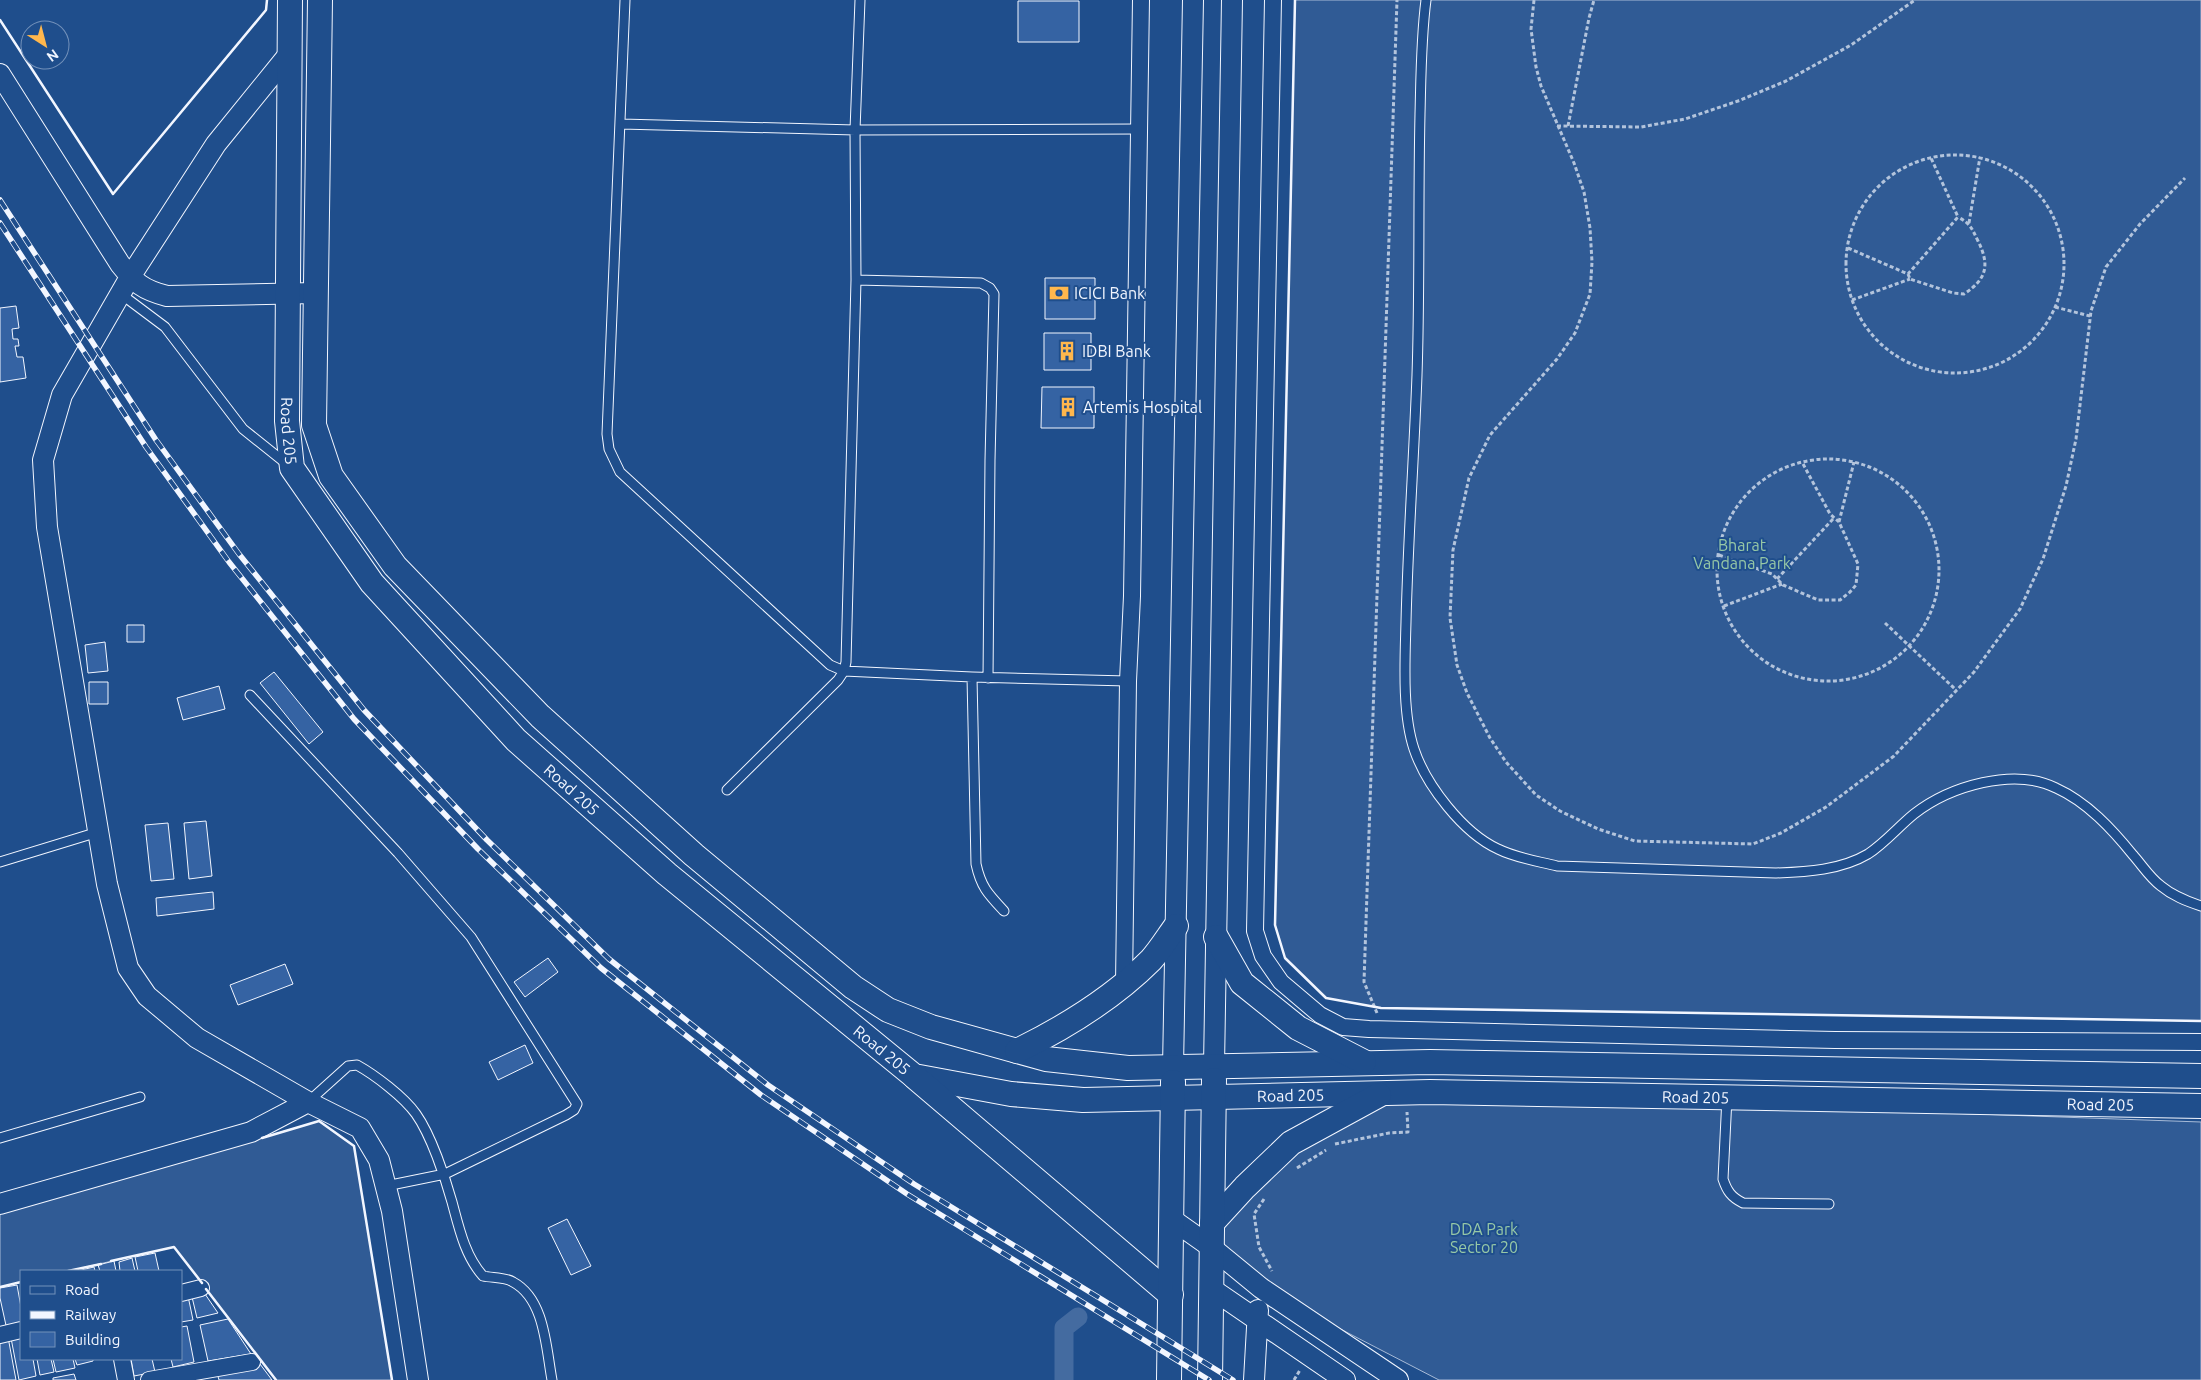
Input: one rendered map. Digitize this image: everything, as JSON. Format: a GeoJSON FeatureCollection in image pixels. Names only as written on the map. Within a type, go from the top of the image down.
{"type":"FeatureCollection","features":[{"type":"Feature","properties":{"kind":"main road","name":"Road 205"},"geometry":{"type":"LineString","coordinates":[[290,0],[286,420],[292,468],[372,583],[516,740],[667,874],[914,1076],[1020,1094],[1083,1100],[1394,1092],[2201,1106]]}},
{"type":"Feature","properties":{"kind":"main road","name":"Road 205"},"geometry":{"type":"LineString","coordinates":[[320,0],[314,425],[331,476],[395,566],[540,716],[694,855],[853,986],[888,1010],[931,1027],[1046,1059],[1128,1068],[1440,1062],[2201,1076]]}},
{"type":"Feature","properties":{"kind":"main road"},"geometry":{"type":"LineString","coordinates":[[1017,1051],[1058,1031],[1124,984],[1152,959],[1176,926]]}},
{"type":"Feature","properties":{"kind":"main road"},"geometry":{"type":"LineString","coordinates":[[1216,937],[1242,984],[1298,1028],[1367,1063]]}},
{"type":"Feature","properties":{"kind":"main road"},"geometry":{"type":"LineString","coordinates":[[1210,1380],[1214,1066]]}},
{"type":"Feature","properties":{"kind":"main road"},"geometry":{"type":"LineString","coordinates":[[1169,1380],[1173,1067]]}},
{"type":"Feature","properties":{"kind":"main road"},"geometry":{"type":"LineString","coordinates":[[914,1076],[1171,1295]]}},
{"type":"Feature","properties":{"kind":"main road"},"geometry":{"type":"LineString","coordinates":[[1212,1223],[1245,1187],[1291,1143],[1394,1092]]}},
{"type":"Feature","properties":{"kind":"street"},"geometry":{"type":"LineString","coordinates":[[1124,984],[1141,0]]}},
{"type":"Feature","properties":{"kind":"street"},"geometry":{"type":"LineString","coordinates":[[1173,1067],[1193,0]]}},
{"type":"Feature","properties":{"kind":"street"},"geometry":{"type":"LineString","coordinates":[[1214,1066],[1232,0]]}},
{"type":"Feature","properties":{"kind":"street"},"geometry":{"type":"LineString","coordinates":[[1274,0],[1255,931],[1263,956],[1281,982],[1320,1015],[1343,1027],[1394,1030],[1825,1040],[2201,1042]]}},
{"type":"Feature","properties":{"kind":"street"},"geometry":{"type":"LineString","coordinates":[[289,54],[216,144],[125,285],[62,395],[43,460],[47,527],[106,884],[128,968],[147,996],[197,1038],[308,1102],[360,1128],[379,1160],[392,1211],[418,1380]]}},
{"type":"Feature","properties":{"kind":"street"},"geometry":{"type":"LineString","coordinates":[[0,74],[125,285],[167,296],[316,293]]}},
{"type":"Feature","properties":{"kind":"street"},"geometry":{"type":"LineString","coordinates":[[0,1204],[251,1132],[308,1102]]}},
{"type":"Feature","properties":{"kind":"street"},"geometry":{"type":"LineString","coordinates":[[1170,1218],[1269,1284],[1398,1380]]}},
{"type":"Feature","properties":{"kind":"street"},"geometry":{"type":"LineString","coordinates":[[1254,1380],[1256,1319],[1269,1284]]}},
{"type":"Feature","properties":{"kind":"street"},"geometry":{"type":"LineString","coordinates":[[182,1293],[200,1288]]}},
{"type":"Feature","properties":{"kind":"street"},"geometry":{"type":"LineString","coordinates":[[1212,1289],[1345,1380]]}},
{"type":"Feature","properties":{"kind":"street"},"geometry":{"type":"LineString","coordinates":[[0,1335],[20,1330]]}},
{"type":"Feature","properties":{"kind":"street"},"geometry":{"type":"LineString","coordinates":[[122,1360],[126,1380]]}},
{"type":"Feature","properties":{"kind":"street"},"geometry":{"type":"LineString","coordinates":[[149,1380],[252,1362]]}},
{"type":"Feature","properties":{"kind":"lane"},"geometry":{"type":"LineString","coordinates":[[625,0],[621,124],[612,267],[607,434],[609,449],[620,472],[830,665],[844,671],[988,678],[1128,681]]}},
{"type":"Feature","properties":{"kind":"lane"},"geometry":{"type":"LineString","coordinates":[[728,790],[838,680],[844,671],[856,280],[855,130],[860,0]]}},
{"type":"Feature","properties":{"kind":"lane"},"geometry":{"type":"LineString","coordinates":[[1426,0],[1423,24],[1420,142],[1417,374],[1404,672],[1409,728],[1414,750],[1443,801],[1458,819],[1476,836],[1498,849],[1526,859],[1557,866],[1776,873],[1811,871],[1845,863],[1868,854],[1914,814],[1933,801],[1956,791],[1985,782],[2012,778],[2032,779],[2056,788],[2085,806],[2120,839],[2160,885],[2181,900],[2201,906]]}},
{"type":"Feature","properties":{"kind":"lane"},"geometry":{"type":"LineString","coordinates":[[621,124],[855,130],[1139,129]]}},
{"type":"Feature","properties":{"kind":"lane"},"geometry":{"type":"LineString","coordinates":[[856,280],[981,283],[990,288],[994,294],[988,678]]}},
{"type":"Feature","properties":{"kind":"lane"},"geometry":{"type":"LineString","coordinates":[[125,285],[165,327],[243,429],[292,468]]}},
{"type":"Feature","properties":{"kind":"lane"},"geometry":{"type":"LineString","coordinates":[[972,677],[976,864],[979,881],[985,892],[1004,911]]}},
{"type":"Feature","properties":{"kind":"lane"},"geometry":{"type":"LineString","coordinates":[[250,695],[398,853],[472,937],[558,1076],[574,1097],[576,1104],[574,1110],[445,1174],[386,1186]]}},
{"type":"Feature","properties":{"kind":"lane"},"geometry":{"type":"LineString","coordinates":[[0,862],[98,832]]}},
{"type":"Feature","properties":{"kind":"lane"},"geometry":{"type":"LineString","coordinates":[[308,1102],[348,1066],[357,1065],[413,1110],[445,1174],[465,1244],[474,1266],[483,1276],[496,1280],[511,1280],[524,1289],[532,1301],[538,1314],[552,1380]]}},
{"type":"Feature","properties":{"kind":"lane"},"geometry":{"type":"LineString","coordinates":[[0,1138],[140,1097]]}},
{"type":"Feature","properties":{"kind":"lane"},"geometry":{"type":"LineString","coordinates":[[1727,1097],[1723,1179],[1726,1190],[1732,1198],[1743,1203],[1829,1204]]}},
{"type":"Feature","properties":{"kind":"path"},"geometry":{"type":"LineString","coordinates":[[1394,1030],[1378,1017],[1364,982],[1397,0]]}},
{"type":"Feature","properties":{"kind":"path"},"geometry":{"type":"LineString","coordinates":[[1534,0],[1531,29],[1536,67],[1541,86],[1574,163],[1584,192],[1592,253],[1590,294],[1575,333],[1557,358],[1490,435],[1470,478],[1453,550],[1450,618],[1457,665],[1467,693],[1490,738],[1506,762],[1536,795],[1560,811],[1598,829],[1635,841],[1753,844],[1781,833],[1826,807],[1894,756],[1974,672],[2020,609],[2043,559],[2066,486],[2076,440],[2090,316],[2106,267],[2140,224],[2185,178]]}},
{"type":"Feature","properties":{"kind":"path"},"geometry":{"type":"LineString","coordinates":[[1568,126],[1594,0]]}},
{"type":"Feature","properties":{"kind":"path"},"geometry":{"type":"LineString","coordinates":[[1557,126],[1641,127],[1685,119],[1738,101],[1786,82],[1851,45],[1915,0]]}},
{"type":"Feature","properties":{"kind":"path"},"geometry":{"type":"LineString","coordinates":[[1958,154],[1980,157],[2000,164],[2019,174],[2035,188],[2048,205],[2063,245],[2062,287],[2055,307],[2045,326],[2014,355],[1995,365],[1974,371],[1953,372],[1925,368],[1912,364],[1893,354],[1877,340],[1863,323],[1852,300],[1848,283],[1846,262],[1848,248],[1856,220],[1866,201],[1880,185],[1897,172],[1916,162],[1932,158],[1958,154]]}},
{"type":"Feature","properties":{"kind":"path"},"geometry":{"type":"LineString","coordinates":[[1852,300],[1910,280],[1953,293],[1964,294],[1980,281],[1985,270],[1986,260],[1968,223],[1980,157]]}},
{"type":"Feature","properties":{"kind":"path"},"geometry":{"type":"LineString","coordinates":[[1932,158],[1958,218],[1968,223]]}},
{"type":"Feature","properties":{"kind":"path"},"geometry":{"type":"LineString","coordinates":[[1908,274],[1958,218]]}},
{"type":"Feature","properties":{"kind":"path"},"geometry":{"type":"LineString","coordinates":[[1848,248],[1908,274],[1910,280]]}},
{"type":"Feature","properties":{"kind":"path"},"geometry":{"type":"LineString","coordinates":[[2055,307],[2090,316]]}},
{"type":"Feature","properties":{"kind":"path"},"geometry":{"type":"LineString","coordinates":[[1829,459],[1854,462],[1871,467],[1891,478],[1908,492],[1921,508],[1932,528],[1938,549],[1937,593],[1930,614],[1919,633],[1908,646],[1888,663],[1868,673],[1847,679],[1825,681],[1803,678],[1776,667],[1748,646],[1734,629],[1719,589],[1717,568],[1719,555],[1726,526],[1737,507],[1751,490],[1768,477],[1802,462],[1829,459]]}},
{"type":"Feature","properties":{"kind":"path"},"geometry":{"type":"LineString","coordinates":[[1719,555],[1772,574],[1782,584],[1818,600],[1840,600],[1850,592],[1856,585],[1858,564],[1839,522],[1830,514],[1802,462]]}},
{"type":"Feature","properties":{"kind":"path"},"geometry":{"type":"LineString","coordinates":[[1839,522],[1854,462]]}},
{"type":"Feature","properties":{"kind":"path"},"geometry":{"type":"LineString","coordinates":[[1777,579],[1834,518]]}},
{"type":"Feature","properties":{"kind":"path"},"geometry":{"type":"LineString","coordinates":[[1724,606],[1782,584]]}},
{"type":"Feature","properties":{"kind":"path"},"geometry":{"type":"LineString","coordinates":[[1884,623],[1956,690]]}},
{"type":"Feature","properties":{"kind":"path"},"geometry":{"type":"LineString","coordinates":[[1294,1169],[1336,1144],[1389,1133],[1408,1132],[1394,1092]]}},
{"type":"Feature","properties":{"kind":"path"},"geometry":{"type":"LineString","coordinates":[[1268,1193],[1254,1214],[1259,1247],[1269,1284]]}},
{"type":"Feature","properties":{"kind":"path"},"geometry":{"type":"LineString","coordinates":[[1294,1380],[1309,1356]]}},
{"type":"Feature","properties":{"kind":"shaded area","name":"Bharat Vandana Park"},"geometry":{"type":"Polygon","coordinates":[[[1295,0],[2201,0],[2201,1021],[1381,1008],[1326,998],[1285,958],[1275,925],[1295,0]]]}},
{"type":"Feature","properties":{"kind":"shaded area","name":"DDA Park Sector 20"},"geometry":{"type":"Polygon","coordinates":[[[1383,1093],[2201,1122],[2201,1380],[1439,1380],[1261,1288],[1211,1247],[1245,1187],[1383,1093]]]}},
{"type":"Feature","properties":{"kind":"shaded area"},"geometry":{"type":"Polygon","coordinates":[[[319,1121],[354,1146],[392,1380],[276,1380],[174,1247],[72,1270],[20,1270],[20,1282],[0,1287],[0,1214],[319,1121]]]}},
{"type":"Feature","properties":{"kind":"building"},"geometry":{"type":"Polygon","coordinates":[[[1018,1],[1079,1],[1079,42],[1018,42],[1018,1]]]}},
{"type":"Feature","properties":{"kind":"building"},"geometry":{"type":"Polygon","coordinates":[[[1045,278],[1095,278],[1095,319],[1045,319],[1045,278]]]}},
{"type":"Feature","properties":{"kind":"building"},"geometry":{"type":"Polygon","coordinates":[[[16,306],[19,328],[12,329],[13,339],[18,339],[19,346],[15,346],[17,357],[23,357],[26,378],[0,382],[0,308],[16,306]]]}},
{"type":"Feature","properties":{"kind":"building","name":"IDBI Bank"},"geometry":{"type":"Polygon","coordinates":[[[1044,333],[1091,333],[1091,370],[1044,370],[1044,333]]]}},
{"type":"Feature","properties":{"kind":"building","name":"Artemis Hospital"},"geometry":{"type":"Polygon","coordinates":[[[1042,387],[1094,387],[1094,428],[1041,428],[1042,387]]]}},
{"type":"Feature","properties":{"kind":"building"},"geometry":{"type":"Polygon","coordinates":[[[127,625],[144,625],[144,642],[127,642],[127,625]]]}},
{"type":"Feature","properties":{"kind":"building"},"geometry":{"type":"Polygon","coordinates":[[[105,642],[108,671],[88,673],[85,645],[105,642]]]}},
{"type":"Feature","properties":{"kind":"building"},"geometry":{"type":"Polygon","coordinates":[[[274,672],[323,732],[309,744],[260,683],[274,672]]]}},
{"type":"Feature","properties":{"kind":"building"},"geometry":{"type":"Polygon","coordinates":[[[89,682],[108,682],[108,704],[89,704],[89,682]]]}},
{"type":"Feature","properties":{"kind":"building"},"geometry":{"type":"Polygon","coordinates":[[[219,686],[225,709],[183,720],[177,698],[219,686]]]}},
{"type":"Feature","properties":{"kind":"building"},"geometry":{"type":"Polygon","coordinates":[[[206,821],[212,876],[189,879],[184,823],[206,821]]]}},
{"type":"Feature","properties":{"kind":"building"},"geometry":{"type":"Polygon","coordinates":[[[168,823],[174,879],[151,881],[145,825],[168,823]]]}},
{"type":"Feature","properties":{"kind":"building"},"geometry":{"type":"Polygon","coordinates":[[[213,892],[214,909],[157,916],[156,898],[213,892]]]}},
{"type":"Feature","properties":{"kind":"building"},"geometry":{"type":"Polygon","coordinates":[[[548,958],[558,972],[525,997],[514,982],[548,958]]]}},
{"type":"Feature","properties":{"kind":"building"},"geometry":{"type":"Polygon","coordinates":[[[285,964],[293,984],[238,1005],[230,985],[285,964]]]}},
{"type":"Feature","properties":{"kind":"building"},"geometry":{"type":"Polygon","coordinates":[[[525,1045],[533,1063],[498,1080],[489,1062],[525,1045]]]}},
{"type":"Feature","properties":{"kind":"building"},"geometry":{"type":"Polygon","coordinates":[[[567,1219],[591,1266],[571,1275],[548,1228],[567,1219]]]}},
{"type":"Feature","properties":{"kind":"building"},"geometry":{"type":"Polygon","coordinates":[[[155,1253],[159,1270],[138,1270],[135,1257],[155,1253]]]}},
{"type":"Feature","properties":{"kind":"building"},"geometry":{"type":"Polygon","coordinates":[[[132,1258],[135,1270],[120,1270],[119,1262],[132,1258]]]}},
{"type":"Feature","properties":{"kind":"building"},"geometry":{"type":"Polygon","coordinates":[[[114,1261],[116,1270],[100,1270],[98,1265],[114,1261]]]}},
{"type":"Feature","properties":{"kind":"building"},"geometry":{"type":"Polygon","coordinates":[[[94,1267],[95,1270],[81,1270],[94,1267]]]}},
{"type":"Feature","properties":{"kind":"building"},"geometry":{"type":"Polygon","coordinates":[[[17,1285],[20,1302],[20,1327],[7,1330],[0,1298],[0,1288],[17,1285]]]}},
{"type":"Feature","properties":{"kind":"building"},"geometry":{"type":"Polygon","coordinates":[[[205,1294],[218,1313],[197,1318],[192,1297],[205,1294]]]}},
{"type":"Feature","properties":{"kind":"building"},"geometry":{"type":"Polygon","coordinates":[[[188,1296],[193,1320],[182,1322],[182,1298],[188,1296]]]}},
{"type":"Feature","properties":{"kind":"building"},"geometry":{"type":"Polygon","coordinates":[[[228,1319],[251,1354],[208,1361],[200,1325],[228,1319]]]}},
{"type":"Feature","properties":{"kind":"building"},"geometry":{"type":"Polygon","coordinates":[[[187,1326],[194,1362],[173,1367],[171,1360],[182,1360],[182,1327],[187,1326]]]}},
{"type":"Feature","properties":{"kind":"building"},"geometry":{"type":"Polygon","coordinates":[[[20,1336],[20,1360],[33,1360],[36,1376],[19,1380],[11,1338],[20,1336]]]}},
{"type":"Feature","properties":{"kind":"building"},"geometry":{"type":"Polygon","coordinates":[[[8,1337],[16,1380],[0,1380],[0,1339],[8,1337]]]}},
{"type":"Feature","properties":{"kind":"building"},"geometry":{"type":"Polygon","coordinates":[[[37,1360],[51,1360],[54,1372],[40,1375],[37,1360]]]}},
{"type":"Feature","properties":{"kind":"building"},"geometry":{"type":"Polygon","coordinates":[[[53,1360],[73,1360],[75,1368],[56,1372],[53,1360]]]}},
{"type":"Feature","properties":{"kind":"building"},"geometry":{"type":"Polygon","coordinates":[[[75,1360],[93,1360],[93,1361],[77,1365],[75,1360]]]}},
{"type":"Feature","properties":{"kind":"building"},"geometry":{"type":"Polygon","coordinates":[[[131,1360],[152,1360],[155,1372],[134,1376],[131,1360]]]}},
{"type":"Feature","properties":{"kind":"building"},"geometry":{"type":"Polygon","coordinates":[[[260,1364],[272,1380],[219,1380],[217,1373],[260,1364]]]}},
{"type":"Feature","properties":{"kind":"building"},"geometry":{"type":"Polygon","coordinates":[[[74,1374],[76,1380],[53,1380],[53,1378],[74,1374]]]}},
{"type":"Feature","properties":{"kind":"waterway"},"geometry":{"type":"LineString","coordinates":[[1064,1380],[1064,1328],[1078,1317]]}},
{"type":"Feature","properties":{"kind":"railway"},"geometry":{"type":"LineString","coordinates":[[0,200],[156,440],[239,554],[364,710],[487,840],[609,959],[768,1085],[914,1184],[1233,1380]]}},
{"type":"Feature","properties":{"kind":"railway"},"geometry":{"type":"LineString","coordinates":[[0,223],[146,447],[229,562],[354,719],[478,849],[601,968],[761,1095],[907,1194],[1209,1380]]}},
{"type":"Feature","properties":{"kind":"wall"},"geometry":{"type":"LineString","coordinates":[[0,20],[113,194],[266,10],[267,0]]}},
{"type":"Feature","properties":{"kind":"wall"},"geometry":{"type":"LineString","coordinates":[[1295,0],[1275,925],[1285,958],[1326,998],[1381,1008],[2201,1021]]}},
{"type":"Feature","properties":{"kind":"wall"},"geometry":{"type":"LineString","coordinates":[[262,1138],[319,1121],[354,1146],[392,1380]]}},
{"type":"Feature","properties":{"kind":"wall"},"geometry":{"type":"LineString","coordinates":[[111,1261],[174,1247],[202,1283]]}},
{"type":"Feature","properties":{"kind":"wall"},"geometry":{"type":"LineString","coordinates":[[73,1270],[101,1264]]}},
{"type":"Feature","properties":{"kind":"wall"},"geometry":{"type":"LineString","coordinates":[[0,1287],[20,1282]]}},
{"type":"Feature","properties":{"kind":"wall"},"geometry":{"type":"LineString","coordinates":[[206,1289],[276,1380]]}},
{"type":"Feature","properties":{"kind":"place","name":"ICICI Bank"},"geometry":{"type":"Point","coordinates":[1059,293]}},
{"type":"Feature","properties":{"kind":"place","name":"IDBI Bank"},"geometry":{"type":"Point","coordinates":[1067,351]}},
{"type":"Feature","properties":{"kind":"place","name":"Artemis Hospital"},"geometry":{"type":"Point","coordinates":[1068,407]}}]}
